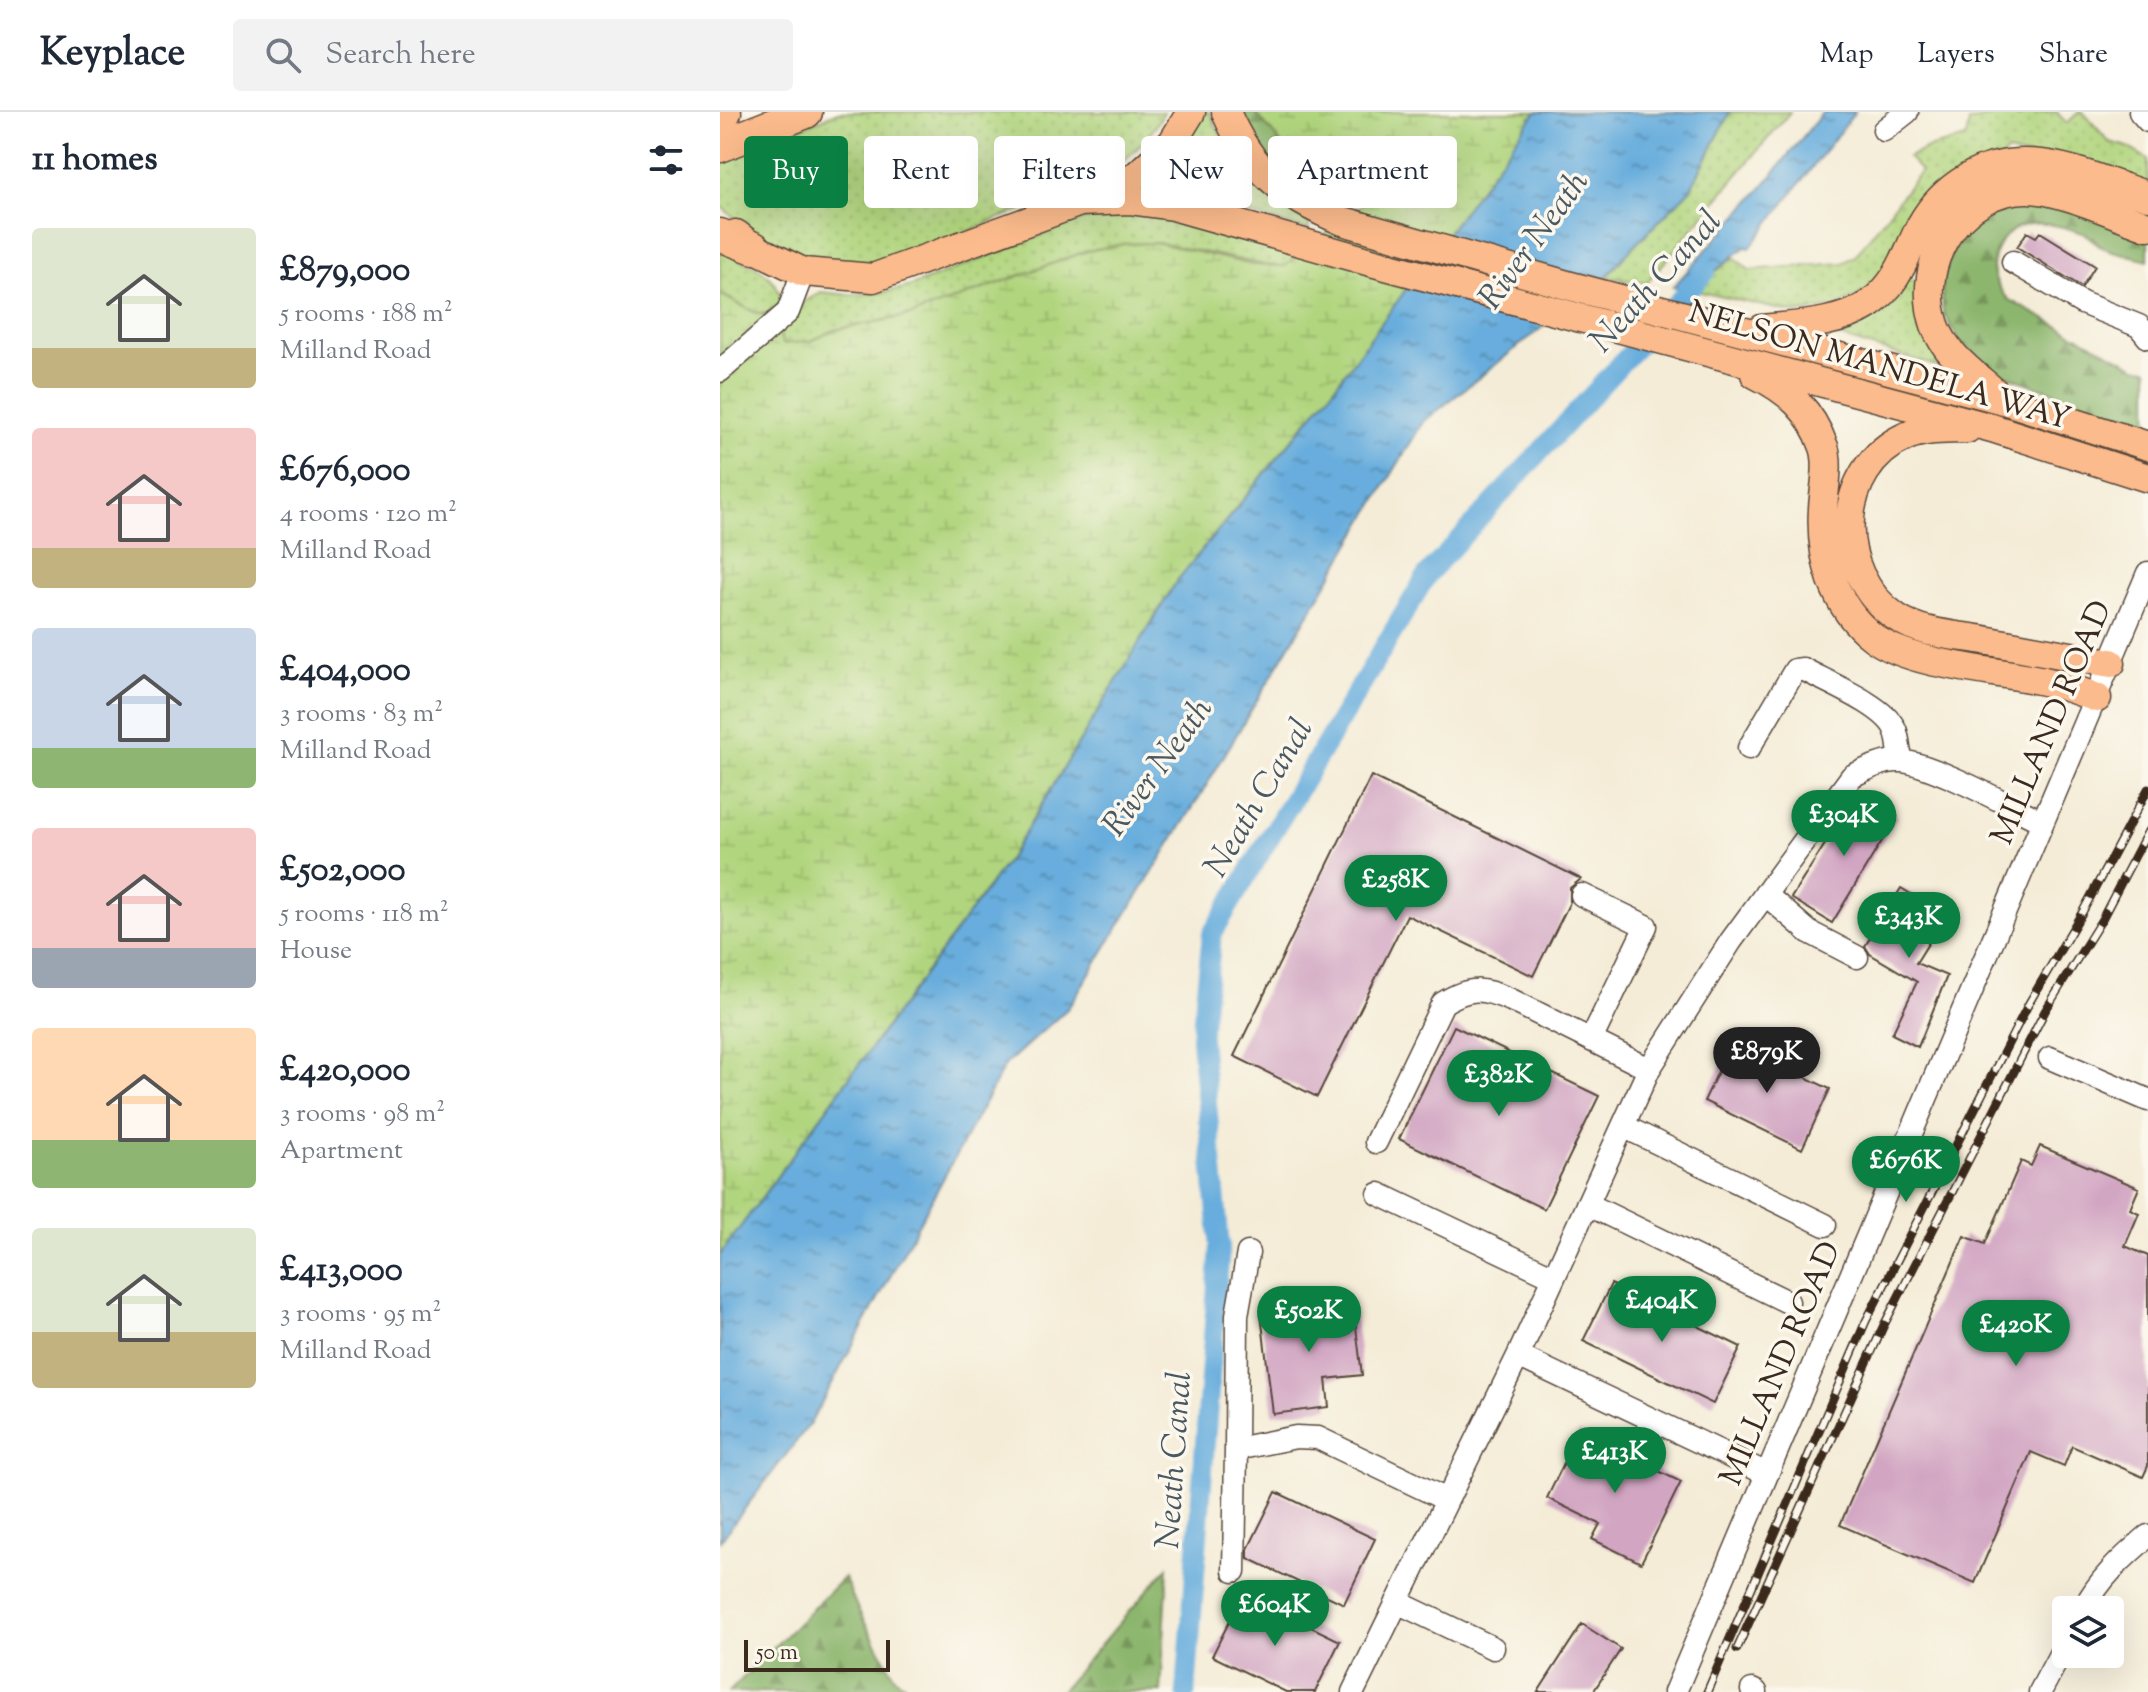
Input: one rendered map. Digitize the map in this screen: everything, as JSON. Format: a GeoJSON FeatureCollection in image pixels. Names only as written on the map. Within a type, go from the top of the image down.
{"type":"FeatureCollection","features":[{"type":"Feature","properties":{"kind":"highway"},"geometry":{"type":"LineString","coordinates":[[720,146],[806,112]]}},
{"type":"Feature","properties":{"kind":"highway"},"geometry":{"type":"LineString","coordinates":[[720,235],[754,248]]}},
{"type":"Feature","properties":{"kind":"main road"},"geometry":{"type":"LineString","coordinates":[[1125,181],[1137,175],[1172,143],[1191,112]]}},
{"type":"Feature","properties":{"kind":"main road","name":"NELSON MANDELA WAY"},"geometry":{"type":"LineString","coordinates":[[1226,112],[1252,157],[1278,187],[1308,207],[1379,232],[2003,400],[2148,446]]}},
{"type":"Feature","properties":{"kind":"main road"},"geometry":{"type":"LineString","coordinates":[[1745,331],[1827,322],[1860,309],[1886,290],[1900,274],[1930,209],[1977,171],[2016,161],[2148,226]]}},
{"type":"Feature","properties":{"kind":"main road"},"geometry":{"type":"LineString","coordinates":[[2003,400],[1957,358],[1935,326],[1930,304],[1932,270],[1936,255],[1955,222],[1980,201],[2056,180],[2148,196]]}},
{"type":"Feature","properties":{"kind":"main road","name":"NELSON MANDELA WAY"},"geometry":{"type":"LineString","coordinates":[[1125,200],[1173,206],[1992,428],[2148,478]]}},
{"type":"Feature","properties":{"kind":"main road"},"geometry":{"type":"LineString","coordinates":[[720,223],[754,248],[803,272],[873,278],[1064,208]]}},
{"type":"Feature","properties":{"kind":"main road"},"geometry":{"type":"LineString","coordinates":[[1703,350],[1788,392],[1814,426],[1825,450],[1824,552],[1833,584],[1848,614],[1876,639],[1906,654],[2056,684],[2097,698]]}},
{"type":"Feature","properties":{"kind":"main road"},"geometry":{"type":"LineString","coordinates":[[1992,428],[1933,431],[1908,436],[1877,455],[1857,483],[1849,509],[1848,534],[1859,574],[1875,600],[1896,617],[1928,630],[2111,663]]}},
{"type":"Feature","properties":{"kind":"street"},"geometry":{"type":"LineString","coordinates":[[1884,130],[1907,112]]}},
{"type":"Feature","properties":{"kind":"street"},"geometry":{"type":"LineString","coordinates":[[2140,112],[2148,121]]}},
{"type":"Feature","properties":{"kind":"street"},"geometry":{"type":"LineString","coordinates":[[2013,262],[2082,303],[2139,326],[2148,337]]}},
{"type":"Feature","properties":{"kind":"street"},"geometry":{"type":"LineString","coordinates":[[720,371],[788,312],[803,272]]}},
{"type":"Feature","properties":{"kind":"street","name":"MILLAND ROAD"},"geometry":{"type":"LineString","coordinates":[[1675,1692],[2148,573]]}},
{"type":"Feature","properties":{"kind":"street"},"geometry":{"type":"LineString","coordinates":[[1749,748],[1795,670],[1803,669],[1889,719],[1896,730],[1901,761]]}},
{"type":"Feature","properties":{"kind":"street"},"geometry":{"type":"LineString","coordinates":[[1353,1692],[1518,1356],[1649,1069],[1707,976],[1852,776],[1876,765],[1901,761],[1925,768],[2041,821]]}},
{"type":"Feature","properties":{"kind":"street"},"geometry":{"type":"LineString","coordinates":[[1765,894],[1809,932],[1857,957]]}},
{"type":"Feature","properties":{"kind":"street"},"geometry":{"type":"LineString","coordinates":[[1582,895],[1646,926],[1591,1040]]}},
{"type":"Feature","properties":{"kind":"street"},"geometry":{"type":"LineString","coordinates":[[1376,1142],[1443,1003],[1463,991],[1489,991],[1649,1069]]}},
{"type":"Feature","properties":{"kind":"street"},"geometry":{"type":"LineString","coordinates":[[2050,1058],[2148,1100]]}},
{"type":"Feature","properties":{"kind":"street"},"geometry":{"type":"LineString","coordinates":[[1623,1126],[1825,1225]]}},
{"type":"Feature","properties":{"kind":"street"},"geometry":{"type":"LineString","coordinates":[[1379,1194],[1554,1277]]}},
{"type":"Feature","properties":{"kind":"street"},"geometry":{"type":"LineString","coordinates":[[1587,1204],[1788,1302]]}},
{"type":"Feature","properties":{"kind":"street"},"geometry":{"type":"LineString","coordinates":[[1234,1571],[1237,1315],[1248,1253]]}},
{"type":"Feature","properties":{"kind":"street"},"geometry":{"type":"LineString","coordinates":[[1518,1356],[1767,1474]]}},
{"type":"Feature","properties":{"kind":"street"},"geometry":{"type":"LineString","coordinates":[[1236,1449],[1296,1437],[1318,1438],[1447,1500]]}},
{"type":"Feature","properties":{"kind":"street"},"geometry":{"type":"LineString","coordinates":[[2090,1596],[2117,1563],[2148,1536]]}},
{"type":"Feature","properties":{"kind":"street"},"geometry":{"type":"LineString","coordinates":[[1397,1602],[1493,1648]]}},
{"type":"Feature","properties":{"kind":"street"},"geometry":{"type":"LineString","coordinates":[[2040,1692],[2053,1668]]}},
{"type":"Feature","properties":{"kind":"green space"},"geometry":{"type":"Polygon","coordinates":[[[838,112],[1164,112],[1149,135],[1141,136],[1141,143],[1125,159],[1125,136],[994,136],[994,208],[1026,208],[911,255],[874,263],[836,263],[782,248],[750,229],[720,205],[720,162],[744,152],[744,208],[848,208],[848,136],[781,136],[838,112]]]}},
{"type":"Feature","properties":{"kind":"green space"},"geometry":{"type":"Polygon","coordinates":[[[1201,112],[1209,112],[1222,136],[1181,136],[1201,112]]]}},
{"type":"Feature","properties":{"kind":"green space"},"geometry":{"type":"Polygon","coordinates":[[[1237,112],[1255,112],[1275,136],[1268,136],[1268,161],[1256,149],[1237,112]]]}},
{"type":"Feature","properties":{"kind":"green space"},"geometry":{"type":"Polygon","coordinates":[[[1255,112],[1537,112],[1328,396],[1176,582],[1010,857],[720,1255],[720,294],[754,312],[785,321],[779,333],[783,344],[811,341],[835,330],[912,315],[1087,251],[1124,244],[1159,243],[1253,265],[1285,266],[1357,208],[1457,208],[1457,136],[1275,136],[1255,112]]]}},
{"type":"Feature","properties":{"kind":"green space"},"geometry":{"type":"Polygon","coordinates":[[[1730,112],[1790,112],[1647,283],[1607,277],[1690,190],[1730,112]]]}},
{"type":"Feature","properties":{"kind":"green space"},"geometry":{"type":"Polygon","coordinates":[[[2011,112],[2019,117],[2025,112],[2056,112],[2067,123],[2083,112],[2109,142],[2125,146],[2148,159],[2148,185],[2008,152],[1898,254],[1871,289],[1835,307],[1795,313],[1692,290],[1734,257],[1749,270],[1843,263],[1855,256],[1921,171],[1908,157],[1966,138],[1969,122],[2011,112]]]}},
{"type":"Feature","properties":{"kind":"green space"},"geometry":{"type":"Polygon","coordinates":[[[1252,180],[1268,196],[1268,208],[1283,208],[1310,222],[1308,230],[1226,208],[1252,208],[1252,180]]]}},
{"type":"Feature","properties":{"kind":"green space"},"geometry":{"type":"Polygon","coordinates":[[[2024,202],[2045,202],[2148,233],[2148,260],[2105,248],[2085,234],[2061,226],[2024,225],[2004,238],[1994,256],[1993,270],[2009,300],[2136,367],[2148,369],[2148,425],[1988,367],[1958,339],[1943,313],[1942,283],[1951,255],[1968,229],[1985,213],[2024,202]]]}},
{"type":"Feature","properties":{"kind":"green space"},"geometry":{"type":"Polygon","coordinates":[[[1114,212],[1163,216],[1301,255],[1285,266],[1274,267],[1159,243],[1124,244],[1087,251],[912,315],[835,330],[811,341],[783,345],[779,333],[801,304],[821,292],[850,295],[909,287],[1083,219],[1114,212]]]}},
{"type":"Feature","properties":{"kind":"green space"},"geometry":{"type":"Polygon","coordinates":[[[720,251],[758,268],[773,281],[782,301],[776,309],[769,313],[753,311],[720,294],[720,251]]]}},
{"type":"Feature","properties":{"kind":"green space"},"geometry":{"type":"Polygon","coordinates":[[[1908,279],[1918,282],[1956,372],[1836,336],[1838,331],[1908,279]]]}},
{"type":"Feature","properties":{"kind":"green space"},"geometry":{"type":"Polygon","coordinates":[[[1168,1567],[1161,1692],[1060,1692],[1168,1567]]]}},
{"type":"Feature","properties":{"kind":"green space"},"geometry":{"type":"Polygon","coordinates":[[[844,1577],[859,1612],[896,1679],[917,1692],[729,1692],[844,1577]]]}},
{"type":"Feature","properties":{"kind":"water","name":"River Neath"},"geometry":{"type":"Polygon","coordinates":[[[1536,112],[1730,112],[1690,190],[1607,276],[1423,422],[1203,791],[1068,1008],[1005,1065],[811,1422],[720,1541],[720,1255],[1010,857],[1176,582],[1328,396],[1536,112]]]}},
{"type":"Feature","properties":{"kind":"water"},"geometry":{"type":"Polygon","coordinates":[[[1823,112],[1855,112],[1750,248],[1745,247],[1692,290],[1673,287],[1761,189],[1823,112]]]}},
{"type":"Feature","properties":{"kind":"building"},"geometry":{"type":"Polygon","coordinates":[[[2027,232],[2036,237],[2040,232],[2095,266],[2082,287],[2017,247],[2027,232]]]}},
{"type":"Feature","properties":{"kind":"building"},"geometry":{"type":"Polygon","coordinates":[[[1371,776],[1581,879],[1570,888],[1570,902],[1533,976],[1407,915],[1317,1097],[1234,1056],[1371,776]]]}},
{"type":"Feature","properties":{"kind":"building"},"geometry":{"type":"Polygon","coordinates":[[[1858,792],[1897,816],[1832,923],[1791,898],[1858,792]]]}},
{"type":"Feature","properties":{"kind":"building"},"geometry":{"type":"Polygon","coordinates":[[[1901,888],[1939,911],[1922,938],[1929,942],[1916,963],[1947,976],[1918,1047],[1892,1034],[1917,982],[1870,954],[1865,946],[1901,888]]]}},
{"type":"Feature","properties":{"kind":"building"},"geometry":{"type":"Polygon","coordinates":[[[1454,1026],[1599,1096],[1544,1209],[1399,1139],[1454,1026]]]}},
{"type":"Feature","properties":{"kind":"building"},"geometry":{"type":"Polygon","coordinates":[[[1732,1042],[1830,1089],[1802,1149],[1704,1101],[1732,1042]]]}},
{"type":"Feature","properties":{"kind":"building"},"geometry":{"type":"Polygon","coordinates":[[[2040,1146],[2139,1188],[2130,1209],[2139,1213],[2125,1246],[2148,1256],[2148,1466],[2143,1477],[2072,1446],[2064,1466],[2031,1452],[1975,1583],[1840,1525],[1964,1236],[1985,1244],[2021,1161],[2031,1166],[2040,1146]]]}},
{"type":"Feature","properties":{"kind":"building"},"geometry":{"type":"Polygon","coordinates":[[[1611,1284],[1741,1347],[1713,1404],[1583,1341],[1611,1284]]]}},
{"type":"Feature","properties":{"kind":"building"},"geometry":{"type":"Polygon","coordinates":[[[1353,1303],[1362,1375],[1326,1379],[1329,1407],[1273,1414],[1261,1314],[1353,1303]]]}},
{"type":"Feature","properties":{"kind":"building"},"geometry":{"type":"Polygon","coordinates":[[[1579,1432],[1681,1482],[1641,1563],[1592,1539],[1600,1524],[1547,1498],[1579,1432]]]}},
{"type":"Feature","properties":{"kind":"building"},"geometry":{"type":"Polygon","coordinates":[[[1276,1492],[1375,1539],[1344,1604],[1248,1558],[1248,1549],[1276,1492]]]}},
{"type":"Feature","properties":{"kind":"building"},"geometry":{"type":"Polygon","coordinates":[[[1243,1594],[1340,1641],[1315,1692],[1286,1692],[1212,1656],[1243,1594]]]}},
{"type":"Feature","properties":{"kind":"building"},"geometry":{"type":"Polygon","coordinates":[[[1582,1624],[1621,1649],[1593,1692],[1538,1692],[1582,1624]]]}},
{"type":"Feature","properties":{"kind":"waterway","name":"Neath Canal"},"geometry":{"type":"LineString","coordinates":[[1186,1692],[1220,1247],[1201,1038],[1212,934],[1427,575],[1706,271]]}},
{"type":"Feature","properties":{"kind":"railway"},"geometry":{"type":"LineString","coordinates":[[1707,1692],[1866,1321],[2029,1003],[2083,911],[2148,789]]}},
{"type":"Feature","properties":{"kind":"railway"},"geometry":{"type":"LineString","coordinates":[[1737,1649],[1883,1327],[2045,1011],[2102,919],[2148,831]]}}]}
